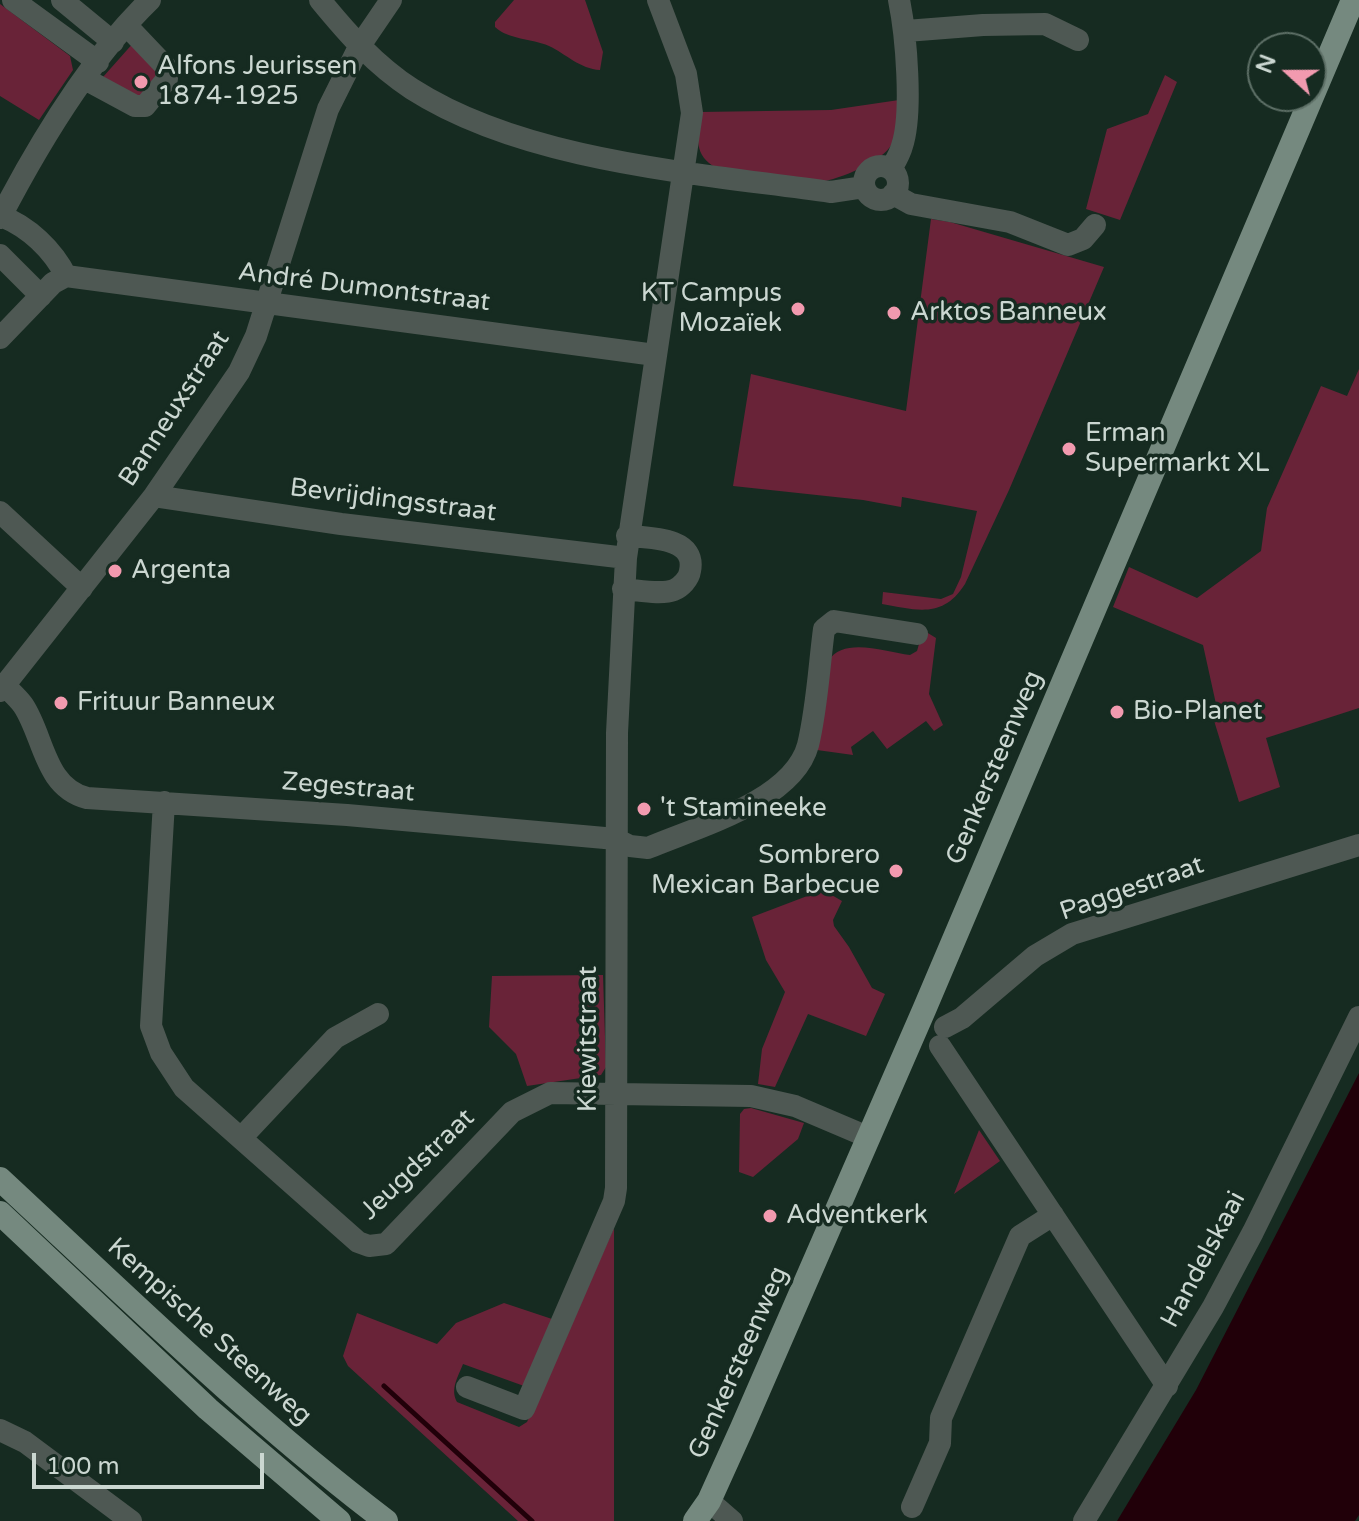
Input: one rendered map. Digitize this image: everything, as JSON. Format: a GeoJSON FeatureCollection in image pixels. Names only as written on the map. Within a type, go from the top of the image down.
{"type":"FeatureCollection","features":[{"type":"Feature","properties":{"kind":"main road","name":"Genkersteenweg"},"geometry":{"type":"LineString","coordinates":[[1328,55],[1327,40],[1337,0]]}},
{"type":"Feature","properties":{"kind":"main road","name":"Genkersteenweg"},"geometry":{"type":"LineString","coordinates":[[704,1514],[1353,0]]}},
{"type":"Feature","properties":{"kind":"main road","name":"Kempische Steenweg"},"geometry":{"type":"LineString","coordinates":[[0,1179],[224,1386],[328,1477],[386,1521]]}},
{"type":"Feature","properties":{"kind":"main road","name":"Kempische Steenweg"},"geometry":{"type":"LineString","coordinates":[[0,1213],[208,1409],[339,1521]]}},
{"type":"Feature","properties":{"kind":"street"},"geometry":{"type":"LineString","coordinates":[[13,0],[135,106],[145,106],[167,79],[166,67],[120,34],[62,0]]}},
{"type":"Feature","properties":{"kind":"street"},"geometry":{"type":"LineString","coordinates":[[0,338],[53,283],[66,276],[59,262],[22,224],[1,217],[42,143],[92,70],[150,0]]}},
{"type":"Feature","properties":{"kind":"street"},"geometry":{"type":"LineString","coordinates":[[320,0],[359,47],[409,87],[443,108],[483,126],[616,160],[684,171],[831,192],[864,187]]}},
{"type":"Feature","properties":{"kind":"street","name":"Banneuxstraat"},"geometry":{"type":"LineString","coordinates":[[76,795],[63,786],[53,773],[23,705],[2,688],[154,496],[239,372],[256,336],[328,109],[359,47],[391,0]]}},
{"type":"Feature","properties":{"kind":"street","name":"Kiewitstraat"},"geometry":{"type":"LineString","coordinates":[[467,1387],[524,1409],[614,1201],[617,1094],[616,839],[626,547],[692,113],[690,88],[658,0]]}},
{"type":"Feature","properties":{"kind":"street"},"geometry":{"type":"LineString","coordinates":[[891,169],[902,148],[906,127],[906,31],[899,0]]}},
{"type":"Feature","properties":{"kind":"street"},"geometry":{"type":"LineString","coordinates":[[906,31],[1045,24],[1078,40]]}},
{"type":"Feature","properties":{"kind":"street"},"geometry":{"type":"LineString","coordinates":[[878,166],[891,169],[897,181],[893,194],[880,200],[867,194],[864,187],[866,174],[878,166]]}},
{"type":"Feature","properties":{"kind":"street"},"geometry":{"type":"LineString","coordinates":[[893,194],[911,204],[1010,222],[1068,245],[1083,239],[1095,225]]}},
{"type":"Feature","properties":{"kind":"street"},"geometry":{"type":"LineString","coordinates":[[0,255],[41,296]]}},
{"type":"Feature","properties":{"kind":"street","name":"André Dumontstraat"},"geometry":{"type":"LineString","coordinates":[[66,276],[655,355]]}},
{"type":"Feature","properties":{"kind":"street","name":"Bevrijdingsstraat"},"geometry":{"type":"LineString","coordinates":[[154,496],[341,524],[626,547]]}},
{"type":"Feature","properties":{"kind":"street"},"geometry":{"type":"LineString","coordinates":[[0,512],[82,588]]}},
{"type":"Feature","properties":{"kind":"street"},"geometry":{"type":"LineString","coordinates":[[623,589],[672,591],[683,584],[690,574],[690,559],[672,541],[626,547]]}},
{"type":"Feature","properties":{"kind":"street","name":"Zegestraat"},"geometry":{"type":"LineString","coordinates":[[76,795],[616,839],[630,846],[648,848],[764,799],[783,785],[798,767],[808,746],[824,629],[834,621],[917,634]]}},
{"type":"Feature","properties":{"kind":"street","name":"Jeugdstraat"},"geometry":{"type":"LineString","coordinates":[[164,802],[151,1026],[161,1053],[184,1088],[358,1242],[369,1246],[386,1244],[512,1112],[550,1093],[751,1096],[795,1106],[868,1137]]}},
{"type":"Feature","properties":{"kind":"street","name":"Paggestraat"},"geometry":{"type":"LineString","coordinates":[[1053,1215],[942,1036],[1035,956],[1072,934],[1359,845]]}},
{"type":"Feature","properties":{"kind":"street"},"geometry":{"type":"LineString","coordinates":[[242,1137],[335,1038],[378,1014]]}},
{"type":"Feature","properties":{"kind":"street","name":"Handelskaai"},"geometry":{"type":"LineString","coordinates":[[1084,1521],[1167,1386],[1253,1232],[1359,1017]]}},
{"type":"Feature","properties":{"kind":"street"},"geometry":{"type":"LineString","coordinates":[[912,1507],[940,1443],[941,1418],[1020,1236],[1053,1215],[1167,1386]]}},
{"type":"Feature","properties":{"kind":"street"},"geometry":{"type":"LineString","coordinates":[[0,1430],[25,1442],[131,1521]]}},
{"type":"Feature","properties":{"kind":"street"},"geometry":{"type":"LineString","coordinates":[[704,1514],[732,1521]]}},
{"type":"Feature","properties":{"kind":"shaded area"},"geometry":{"type":"Polygon","coordinates":[[[514,0],[585,0],[603,52],[600,70],[580,64],[542,43],[507,34],[495,27],[495,22],[514,0]]]}},
{"type":"Feature","properties":{"kind":"shaded area"},"geometry":{"type":"Polygon","coordinates":[[[0,4],[70,56],[73,70],[39,120],[0,96],[0,4]]]}},
{"type":"Feature","properties":{"kind":"shaded area"},"geometry":{"type":"Polygon","coordinates":[[[135,41],[162,73],[144,101],[103,77],[135,41]]]}},
{"type":"Feature","properties":{"kind":"shaded area"},"geometry":{"type":"Polygon","coordinates":[[[1165,75],[1177,82],[1120,220],[1086,209],[1107,129],[1148,114],[1165,75]]]}},
{"type":"Feature","properties":{"kind":"shaded area"},"geometry":{"type":"Polygon","coordinates":[[[899,100],[895,134],[887,151],[860,169],[820,182],[713,166],[699,149],[700,112],[831,110],[899,100]]]}},
{"type":"Feature","properties":{"kind":"shaded area"},"geometry":{"type":"Polygon","coordinates":[[[931,219],[1104,267],[1009,490],[965,584],[948,603],[918,610],[882,604],[883,592],[941,599],[953,594],[961,577],[977,511],[902,497],[901,507],[733,486],[751,374],[906,411],[931,219]]]}},
{"type":"Feature","properties":{"kind":"shaded area"},"geometry":{"type":"Polygon","coordinates":[[[1359,369],[1359,708],[1266,738],[1280,787],[1239,802],[1212,714],[1216,704],[1203,645],[1113,607],[1129,567],[1197,598],[1261,551],[1267,508],[1321,386],[1347,396],[1359,369]]]}},
{"type":"Feature","properties":{"kind":"shaded area"},"geometry":{"type":"Polygon","coordinates":[[[923,630],[936,638],[929,694],[943,725],[934,731],[926,721],[887,749],[873,731],[851,747],[853,755],[817,750],[828,661],[835,653],[854,647],[910,655],[917,651],[923,630]]]}},
{"type":"Feature","properties":{"kind":"shaded area"},"geometry":{"type":"Polygon","coordinates":[[[823,890],[842,901],[833,920],[834,926],[872,988],[885,994],[866,1036],[808,1014],[775,1087],[758,1084],[762,1049],[785,992],[766,960],[752,917],[823,890]]]}},
{"type":"Feature","properties":{"kind":"shaded area"},"geometry":{"type":"Polygon","coordinates":[[[603,975],[606,1067],[601,1075],[527,1086],[516,1054],[489,1027],[492,976],[603,975]]]}},
{"type":"Feature","properties":{"kind":"shaded area"},"geometry":{"type":"Polygon","coordinates":[[[1359,1073],[1359,1515],[1355,1521],[1117,1521],[1196,1390],[1359,1073]]]}},
{"type":"Feature","properties":{"kind":"shaded area"},"geometry":{"type":"Polygon","coordinates":[[[751,1108],[804,1123],[798,1139],[753,1177],[739,1172],[740,1114],[744,1109],[751,1108]]]}},
{"type":"Feature","properties":{"kind":"shaded area"},"geometry":{"type":"Polygon","coordinates":[[[979,1130],[1000,1161],[954,1194],[979,1130]]]}},
{"type":"Feature","properties":{"kind":"shaded area"},"geometry":{"type":"Polygon","coordinates":[[[614,1228],[614,1521],[518,1521],[348,1366],[343,1356],[357,1313],[437,1344],[456,1323],[504,1303],[555,1320],[524,1386],[463,1364],[457,1378],[454,1392],[457,1402],[519,1427],[527,1422],[614,1228]]]}},
{"type":"Feature","properties":{"kind":"waterway"},"geometry":{"type":"LineString","coordinates":[[384,1386],[532,1521]]}},
{"type":"Feature","properties":{"kind":"place","name":"Alfons Jeurissen 1874-1925"},"geometry":{"type":"Point","coordinates":[141,82]}},
{"type":"Feature","properties":{"kind":"place","name":"KT Campus Mozaïek"},"geometry":{"type":"Point","coordinates":[798,309]}},
{"type":"Feature","properties":{"kind":"place","name":"Arktos Banneux"},"geometry":{"type":"Point","coordinates":[894,313]}},
{"type":"Feature","properties":{"kind":"place","name":"Erman Supermarkt XL"},"geometry":{"type":"Point","coordinates":[1069,449]}},
{"type":"Feature","properties":{"kind":"place","name":"Argenta"},"geometry":{"type":"Point","coordinates":[115,571]}},
{"type":"Feature","properties":{"kind":"place","name":"Frituur Banneux"},"geometry":{"type":"Point","coordinates":[61,703]}},
{"type":"Feature","properties":{"kind":"place","name":"Bio-Planet"},"geometry":{"type":"Point","coordinates":[1117,712]}},
{"type":"Feature","properties":{"kind":"place","name":"'t Stamineeke"},"geometry":{"type":"Point","coordinates":[644,809]}},
{"type":"Feature","properties":{"kind":"place","name":"Sombrero Mexican Barbecue"},"geometry":{"type":"Point","coordinates":[896,871]}},
{"type":"Feature","properties":{"kind":"place","name":"Adventkerk"},"geometry":{"type":"Point","coordinates":[770,1216]}}]}
